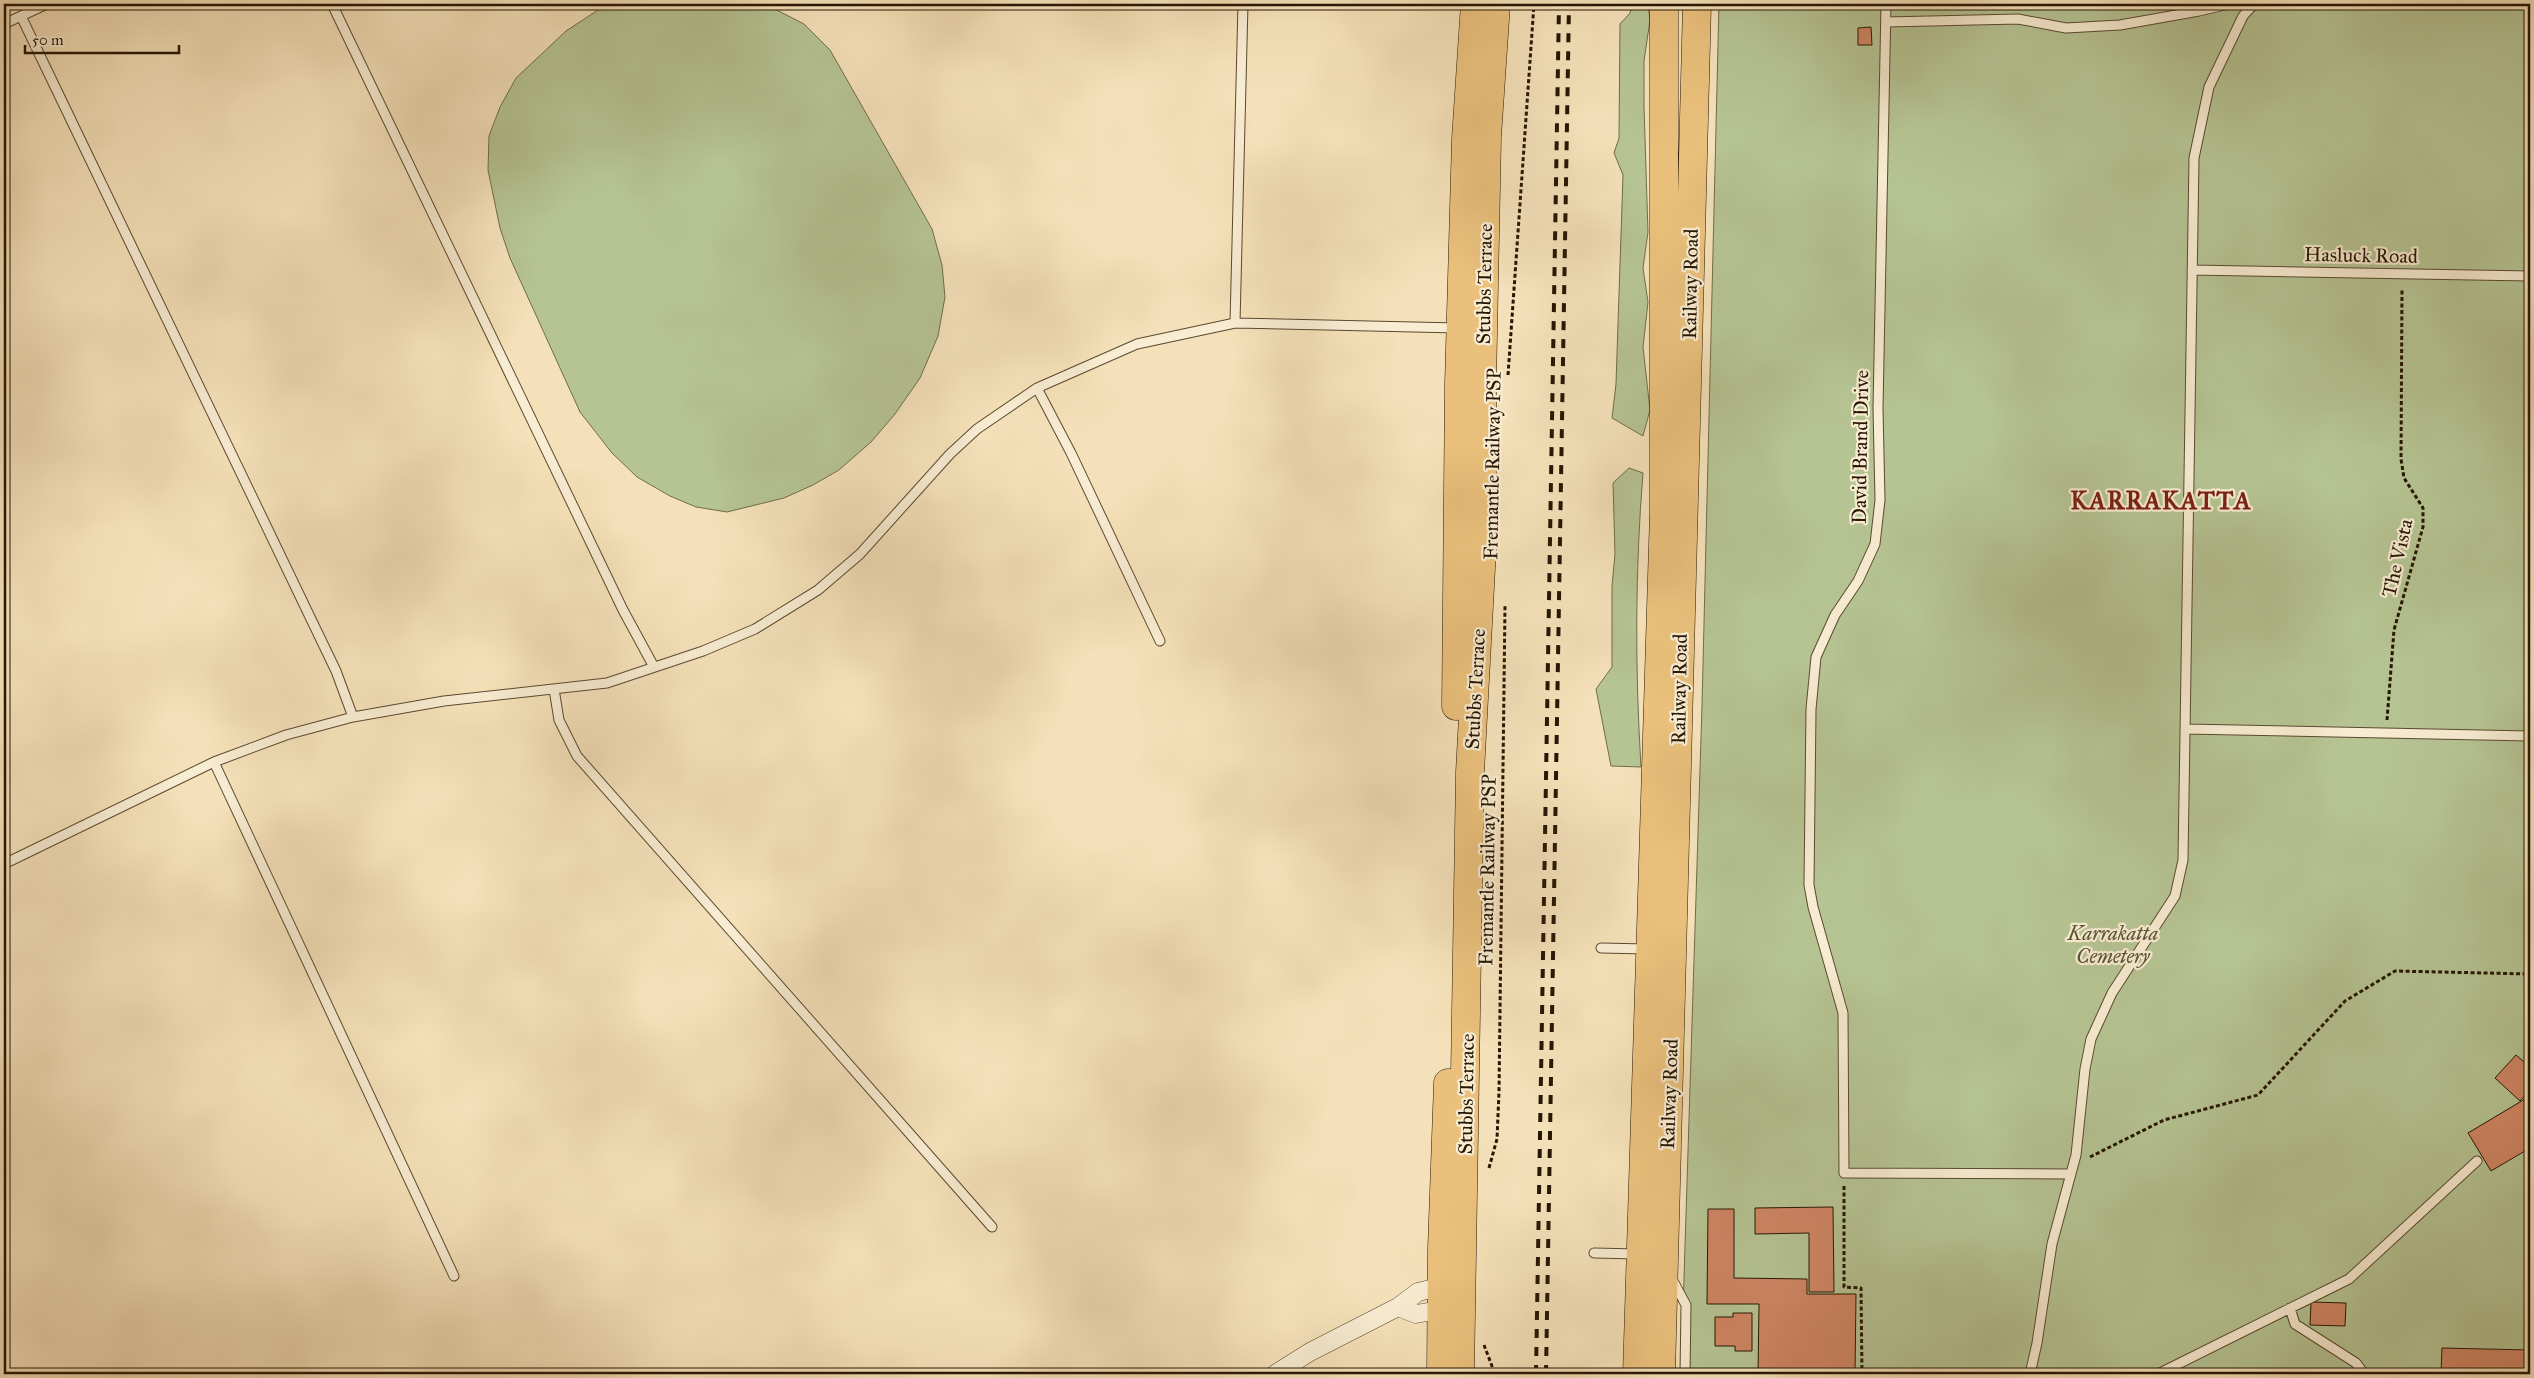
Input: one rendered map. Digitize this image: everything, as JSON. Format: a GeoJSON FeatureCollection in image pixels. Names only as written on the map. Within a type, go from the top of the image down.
{"type":"FeatureCollection","features":[{"type":"Feature","properties":{"kind":"main road","name":"Stubbs Terrace"},"geometry":{"type":"LineString","coordinates":[[1441,1374],[1453,1298],[1442,1248],[1454,914],[1461,328],[1466,139],[1475,4]]}},
{"type":"Feature","properties":{"kind":"main road","name":"Stubbs Terrace"},"geometry":{"type":"LineString","coordinates":[[1460,1374],[1453,1298],[1470,772],[1483,531],[1482,384],[1487,137],[1496,4]]}},
{"type":"Feature","properties":{"kind":"main road","name":"Railway Road"},"geometry":{"type":"LineString","coordinates":[[1662,949],[1664,4]]}},
{"type":"Feature","properties":{"kind":"main road","name":"Railway Road"},"geometry":{"type":"LineString","coordinates":[[1661,1374],[1653,1260],[1662,949],[1697,4]]}},
{"type":"Feature","properties":{"kind":"main road","name":"Railway Road"},"geometry":{"type":"LineString","coordinates":[[1637,1374],[1653,1260]]}},
{"type":"Feature","properties":{"kind":"street"},"geometry":{"type":"LineString","coordinates":[[1275,1374],[1310,1352],[1398,1307],[1418,1292],[1453,1298]]}},
{"type":"Feature","properties":{"kind":"street"},"geometry":{"type":"LineString","coordinates":[[1398,1307],[1416,1314],[1453,1298]]}},
{"type":"Feature","properties":{"kind":"lane"},"geometry":{"type":"LineString","coordinates":[[4,24],[47,4]]}},
{"type":"Feature","properties":{"kind":"lane"},"geometry":{"type":"LineString","coordinates":[[332,4],[619,601],[654,667]]}},
{"type":"Feature","properties":{"kind":"lane"},"geometry":{"type":"LineString","coordinates":[[1235,323],[1243,4]]}},
{"type":"Feature","properties":{"kind":"lane","name":"David Brand Drive"},"geometry":{"type":"LineString","coordinates":[[1844,1172],[1844,1013],[1813,907],[1810,885],[1811,709],[1816,657],[1835,615],[1858,581],[1875,544],[1880,500],[1878,408],[1886,4]]}},
{"type":"Feature","properties":{"kind":"lane"},"geometry":{"type":"LineString","coordinates":[[1886,22],[2018,19],[2066,28],[2111,26],[2229,4]]}},
{"type":"Feature","properties":{"kind":"lane"},"geometry":{"type":"LineString","coordinates":[[2030,1374],[2037,1343],[2052,1244],[2076,1155],[2085,1068],[2091,1039],[2112,993],[2175,896],[2183,860],[2194,158],[2209,87],[2243,16],[2254,4]]}},
{"type":"Feature","properties":{"kind":"lane"},"geometry":{"type":"LineString","coordinates":[[21,16],[332,662],[353,717]]}},
{"type":"Feature","properties":{"kind":"lane","name":"Hasluck Road"},"geometry":{"type":"LineString","coordinates":[[2192,270],[2530,276]]}},
{"type":"Feature","properties":{"kind":"lane"},"geometry":{"type":"LineString","coordinates":[[4,864],[214,762],[286,735],[353,717],[444,701],[607,683],[703,651],[755,629],[818,590],[860,554],[963,441],[1005,408],[1036,388],[1137,344],[1235,323],[1461,328]]}},
{"type":"Feature","properties":{"kind":"lane"},"geometry":{"type":"LineString","coordinates":[[1036,388],[1071,453],[1160,641]]}},
{"type":"Feature","properties":{"kind":"lane"},"geometry":{"type":"LineString","coordinates":[[554,689],[559,720],[577,756],[992,1227]]}},
{"type":"Feature","properties":{"kind":"lane"},"geometry":{"type":"LineString","coordinates":[[2185,729],[2530,736]]}},
{"type":"Feature","properties":{"kind":"lane"},"geometry":{"type":"LineString","coordinates":[[214,762],[454,1276]]}},
{"type":"Feature","properties":{"kind":"lane"},"geometry":{"type":"LineString","coordinates":[[1601,948],[1662,949]]}},
{"type":"Feature","properties":{"kind":"lane"},"geometry":{"type":"LineString","coordinates":[[2158,1374],[2349,1279],[2477,1161]]}},
{"type":"Feature","properties":{"kind":"lane"},"geometry":{"type":"LineString","coordinates":[[1844,1172],[2071,1174]]}},
{"type":"Feature","properties":{"kind":"lane"},"geometry":{"type":"LineString","coordinates":[[1594,1253],[1653,1260],[1686,1305],[1685,1374]]}},
{"type":"Feature","properties":{"kind":"lane"},"geometry":{"type":"LineString","coordinates":[[2290,1308],[2295,1324],[2356,1363],[2364,1374]]}},
{"type":"Feature","properties":{"kind":"path","name":"Fremantle Railway PSP"},"geometry":{"type":"LineString","coordinates":[[1507,385],[1534,4]]}},
{"type":"Feature","properties":{"kind":"path","name":"The Vista"},"geometry":{"type":"LineString","coordinates":[[2386,733],[2394,630],[2423,528],[2423,508],[2404,478],[2401,459],[2402,274]]}},
{"type":"Feature","properties":{"kind":"path","name":"Fremantle Railway PSP"},"geometry":{"type":"LineString","coordinates":[[1486,1178],[1497,1139],[1499,1092],[1505,604]]}},
{"type":"Feature","properties":{"kind":"path"},"geometry":{"type":"LineString","coordinates":[[2071,1174],[2090,1156],[2164,1120],[2258,1095],[2346,1001],[2395,971],[2530,974]]}},
{"type":"Feature","properties":{"kind":"path"},"geometry":{"type":"LineString","coordinates":[[1844,1172],[1844,1287],[1862,1288],[1862,1374]]}},
{"type":"Feature","properties":{"kind":"path"},"geometry":{"type":"LineString","coordinates":[[1478,1341],[1484,1345],[1489,1353],[1496,1374]]}},
{"type":"Feature","properties":{"kind":"green space"},"geometry":{"type":"Polygon","coordinates":[[[615,4],[765,4],[804,24],[830,50],[932,229],[942,265],[945,297],[938,336],[920,378],[895,414],[871,442],[839,470],[813,485],[784,498],[727,512],[696,507],[670,496],[637,477],[612,453],[580,412],[510,258],[500,228],[488,170],[489,136],[500,107],[516,78],[566,31],[598,10],[615,4]]]}},
{"type":"Feature","properties":{"kind":"green space"},"geometry":{"type":"Polygon","coordinates":[[[1633,4],[1648,4],[1650,20],[1644,61],[1648,232],[1643,268],[1648,302],[1643,347],[1650,410],[1643,436],[1612,418],[1616,384],[1623,175],[1614,153],[1619,138],[1620,24],[1630,13],[1633,4]]]}},
{"type":"Feature","properties":{"kind":"green space","name":"Karrakatta Cemetery"},"geometry":{"type":"Polygon","coordinates":[[[1719,4],[2530,4],[2530,1374],[1681,1374],[1702,706],[1719,4]]]}},
{"type":"Feature","properties":{"kind":"green space"},"geometry":{"type":"Polygon","coordinates":[[[1629,468],[1643,473],[1638,546],[1637,620],[1641,767],[1611,766],[1596,689],[1612,667],[1612,586],[1615,554],[1613,483],[1629,468]]]}},
{"type":"Feature","properties":{"kind":"building"},"geometry":{"type":"Polygon","coordinates":[[[1871,27],[1872,45],[1858,45],[1858,28],[1871,27]]]}},
{"type":"Feature","properties":{"kind":"building"},"geometry":{"type":"Polygon","coordinates":[[[2516,1055],[2530,1067],[2530,1090],[2520,1101],[2495,1078],[2516,1055]]]}},
{"type":"Feature","properties":{"kind":"building"},"geometry":{"type":"Polygon","coordinates":[[[2530,1096],[2530,1148],[2491,1171],[2468,1133],[2530,1096]]]}},
{"type":"Feature","properties":{"kind":"building"},"geometry":{"type":"Polygon","coordinates":[[[1833,1207],[1834,1292],[1809,1292],[1809,1233],[1755,1234],[1755,1208],[1833,1207]]]}},
{"type":"Feature","properties":{"kind":"building"},"geometry":{"type":"Polygon","coordinates":[[[1708,1209],[1734,1209],[1734,1278],[1807,1279],[1807,1294],[1856,1294],[1855,1374],[1758,1374],[1759,1304],[1707,1304],[1708,1209]]]}},
{"type":"Feature","properties":{"kind":"building"},"geometry":{"type":"Polygon","coordinates":[[[2311,1302],[2346,1303],[2345,1326],[2310,1325],[2311,1302]]]}},
{"type":"Feature","properties":{"kind":"building"},"geometry":{"type":"Polygon","coordinates":[[[1733,1313],[1752,1313],[1752,1351],[1735,1351],[1735,1346],[1715,1346],[1715,1317],[1733,1317],[1733,1313]]]}},
{"type":"Feature","properties":{"kind":"building"},"geometry":{"type":"Polygon","coordinates":[[[2442,1348],[2530,1350],[2530,1374],[2441,1374],[2442,1348]]]}},
{"type":"Feature","properties":{"kind":"railway"},"geometry":{"type":"LineString","coordinates":[[1536,1374],[1559,4]]}},
{"type":"Feature","properties":{"kind":"railway"},"geometry":{"type":"LineString","coordinates":[[1546,1374],[1569,4]]}},
{"type":"Feature","properties":{"kind":"district","name":"KARRAKATTA"},"geometry":{"type":"Point","coordinates":[2161,500]}}]}
